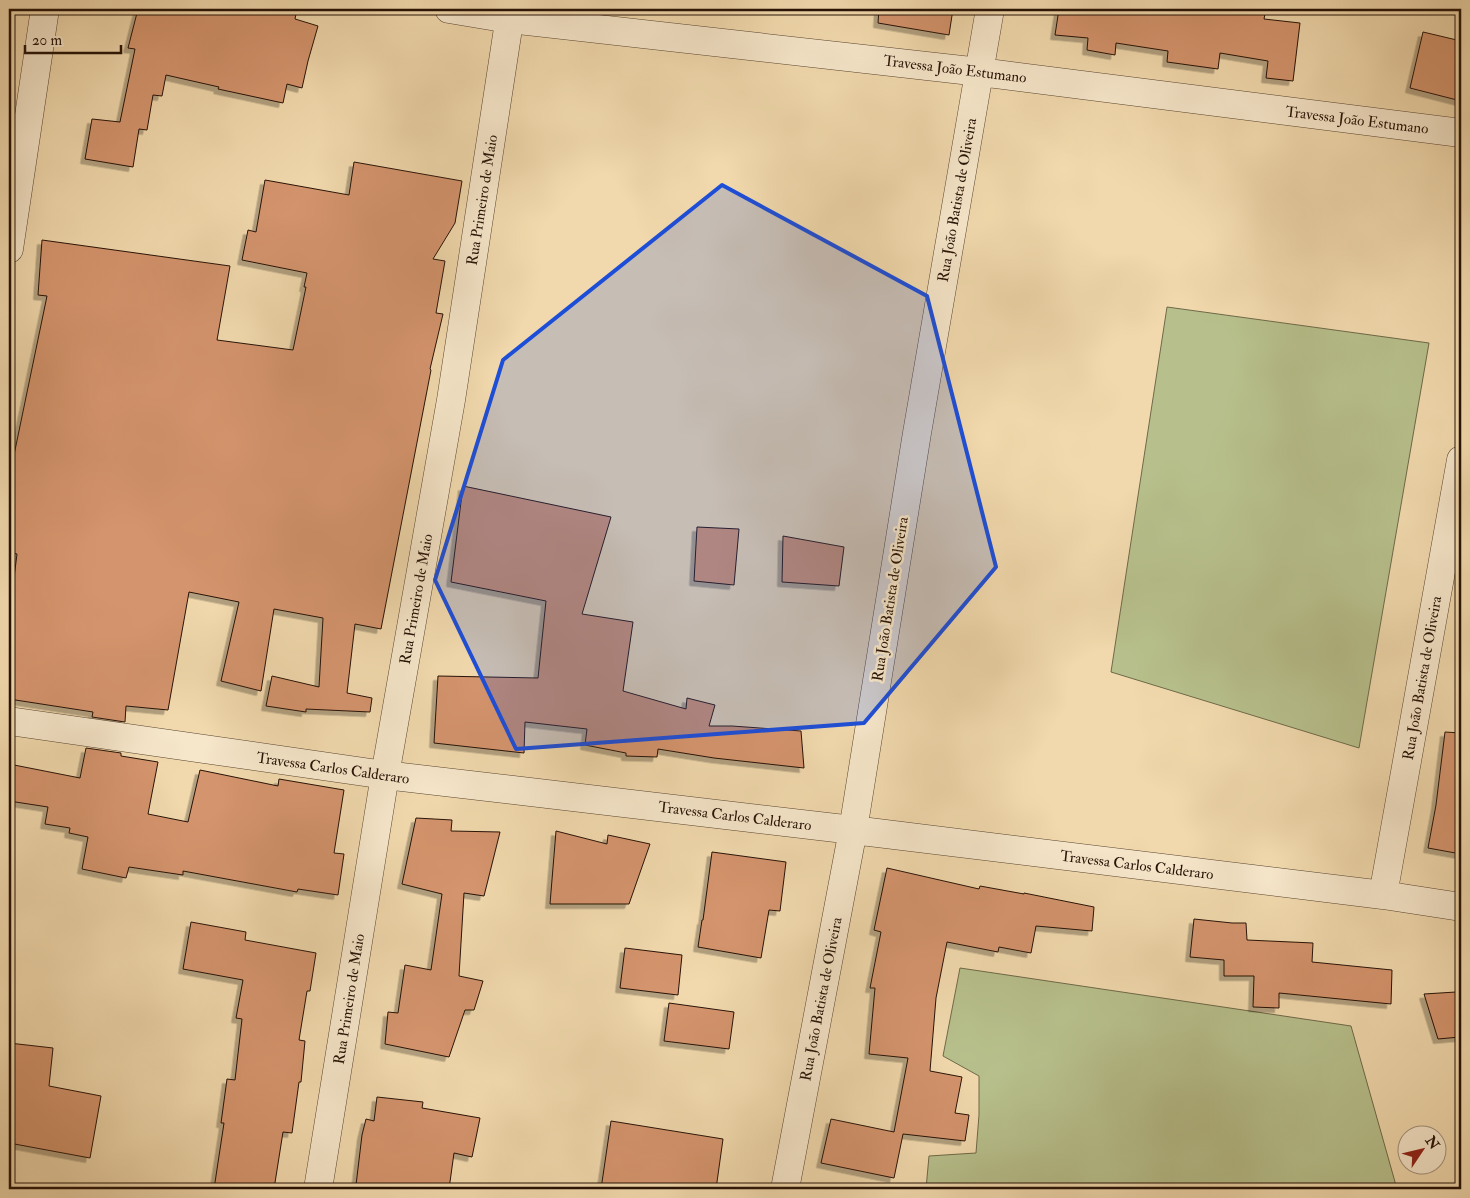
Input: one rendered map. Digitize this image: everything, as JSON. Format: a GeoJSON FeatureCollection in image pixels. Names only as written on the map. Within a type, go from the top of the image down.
{"type":"FeatureCollection","features":[{"type":"Feature","properties":{"kind":"street"},"geometry":{"type":"LineString","coordinates":[[9,249],[45,9]]}},
{"type":"Feature","properties":{"kind":"street","name":"Travessa João Estumano"},"geometry":{"type":"LineString","coordinates":[[449,9],[510,14],[1461,133]]}},
{"type":"Feature","properties":{"kind":"street","name":"Rua João Batista de Oliveira"},"geometry":{"type":"LineString","coordinates":[[785,1189],[853,830],[917,433],[990,9]]}},
{"type":"Feature","properties":{"kind":"street","name":"Rua Primeiro de Maio"},"geometry":{"type":"LineString","coordinates":[[318,1189],[385,776],[451,400],[510,14]]}},
{"type":"Feature","properties":{"kind":"street","name":"Rua João Batista de Oliveira"},"geometry":{"type":"LineString","coordinates":[[1383,895],[1461,460]]}},
{"type":"Feature","properties":{"kind":"street","name":"Travessa Carlos Calderaro"},"geometry":{"type":"LineString","coordinates":[[9,721],[385,776],[853,830],[1383,895],[1461,907]]}},
{"type":"Feature","properties":{"kind":"highlighted area"},"geometry":{"type":"Polygon","coordinates":[[[722,185],[927,296],[996,567],[864,723],[516,749],[435,580],[503,360],[722,185]]]}},
{"type":"Feature","properties":{"kind":"green space"},"geometry":{"type":"Polygon","coordinates":[[[1167,307],[1429,343],[1359,748],[1111,672],[1167,307]]]}},
{"type":"Feature","properties":{"kind":"green space"},"geometry":{"type":"Polygon","coordinates":[[[960,968],[1351,1026],[1397,1189],[926,1189],[929,1156],[976,1153],[979,1115],[979,1076],[943,1056],[960,968]]]}},
{"type":"Feature","properties":{"kind":"building"},"geometry":{"type":"Polygon","coordinates":[[[138,9],[297,9],[295,19],[318,26],[302,88],[287,84],[283,103],[218,89],[219,87],[166,75],[162,96],[153,95],[147,130],[139,129],[133,167],[85,159],[92,119],[120,122],[135,49],[128,48],[138,9]]]}},
{"type":"Feature","properties":{"kind":"building"},"geometry":{"type":"Polygon","coordinates":[[[879,9],[953,9],[949,35],[878,23],[879,9]]]}},
{"type":"Feature","properties":{"kind":"building"},"geometry":{"type":"Polygon","coordinates":[[[1059,9],[1266,9],[1264,19],[1300,23],[1293,81],[1266,78],[1268,61],[1220,53],[1218,69],[1167,62],[1168,51],[1116,43],[1115,55],[1087,50],[1088,38],[1055,35],[1059,9]]]}},
{"type":"Feature","properties":{"kind":"building"},"geometry":{"type":"Polygon","coordinates":[[[1423,32],[1461,41],[1461,101],[1410,88],[1423,32]]]}},
{"type":"Feature","properties":{"kind":"building"},"geometry":{"type":"Polygon","coordinates":[[[354,162],[462,181],[455,223],[433,259],[445,261],[436,313],[443,314],[430,369],[381,629],[355,624],[347,693],[372,698],[370,712],[306,709],[306,712],[266,706],[272,676],[319,687],[323,618],[274,609],[261,691],[221,681],[239,602],[189,592],[168,710],[126,706],[125,722],[92,717],[93,712],[9,699],[9,617],[17,554],[9,552],[9,479],[47,296],[38,295],[42,240],[230,266],[217,340],[293,350],[306,287],[304,287],[307,273],[242,260],[248,230],[256,232],[265,180],[349,195],[354,162]]]}},
{"type":"Feature","properties":{"kind":"building"},"geometry":{"type":"Polygon","coordinates":[[[463,486],[611,517],[582,614],[633,622],[623,691],[686,709],[687,698],[715,705],[709,726],[801,731],[804,768],[714,758],[658,749],[657,757],[626,756],[626,753],[585,745],[587,729],[525,722],[524,753],[434,743],[438,676],[538,678],[546,601],[451,582],[463,486]]]}},
{"type":"Feature","properties":{"kind":"building"},"geometry":{"type":"Polygon","coordinates":[[[697,527],[739,529],[734,585],[694,581],[697,527]]]}},
{"type":"Feature","properties":{"kind":"building"},"geometry":{"type":"Polygon","coordinates":[[[783,536],[844,547],[839,586],[782,582],[783,536]]]}},
{"type":"Feature","properties":{"kind":"building"},"geometry":{"type":"Polygon","coordinates":[[[1445,732],[1461,733],[1461,854],[1428,848],[1436,805],[1445,732]]]}},
{"type":"Feature","properties":{"kind":"building"},"geometry":{"type":"Polygon","coordinates":[[[86,748],[121,753],[121,756],[158,762],[148,814],[188,822],[200,770],[278,786],[279,779],[344,790],[334,853],[344,854],[338,895],[298,889],[297,892],[183,871],[183,875],[129,867],[126,878],[82,869],[88,837],[69,833],[70,828],[45,824],[48,807],[9,801],[9,764],[80,778],[86,748]]]}},
{"type":"Feature","properties":{"kind":"building"},"geometry":{"type":"Polygon","coordinates":[[[416,818],[452,820],[451,831],[500,832],[484,896],[464,893],[459,976],[483,981],[474,1010],[465,1010],[449,1057],[385,1044],[388,1012],[398,1013],[405,965],[431,970],[442,894],[402,884],[416,818]]]}},
{"type":"Feature","properties":{"kind":"building"},"geometry":{"type":"Polygon","coordinates":[[[556,831],[607,844],[608,835],[650,844],[629,904],[550,904],[556,831]]]}},
{"type":"Feature","properties":{"kind":"building"},"geometry":{"type":"Polygon","coordinates":[[[712,852],[786,862],[780,911],[769,910],[761,958],[698,947],[712,852]]]}},
{"type":"Feature","properties":{"kind":"building"},"geometry":{"type":"Polygon","coordinates":[[[887,868],[979,889],[980,886],[1094,907],[1092,931],[1036,926],[1031,953],[999,947],[998,952],[947,942],[936,998],[930,1071],[962,1077],[955,1113],[969,1115],[965,1141],[903,1134],[894,1178],[821,1163],[831,1119],[894,1132],[908,1058],[869,1054],[875,988],[870,988],[881,932],[874,930],[887,868]]]}},
{"type":"Feature","properties":{"kind":"building"},"geometry":{"type":"Polygon","coordinates":[[[1194,919],[1246,923],[1247,940],[1313,943],[1312,962],[1392,970],[1391,1004],[1279,993],[1279,1008],[1253,1007],[1254,976],[1224,976],[1224,960],[1190,957],[1194,919]]]}},
{"type":"Feature","properties":{"kind":"building"},"geometry":{"type":"Polygon","coordinates":[[[191,922],[246,932],[245,940],[316,953],[310,991],[307,991],[299,1040],[305,1041],[301,1082],[299,1082],[292,1133],[283,1132],[274,1189],[214,1189],[224,1123],[221,1123],[227,1079],[235,1080],[242,1019],[236,1018],[243,980],[183,969],[191,922]]]}},
{"type":"Feature","properties":{"kind":"building"},"geometry":{"type":"Polygon","coordinates":[[[625,948],[682,955],[678,995],[620,988],[625,948]]]}},
{"type":"Feature","properties":{"kind":"building"},"geometry":{"type":"Polygon","coordinates":[[[1456,992],[1460,1037],[1438,1039],[1424,994],[1456,992]]]}},
{"type":"Feature","properties":{"kind":"building"},"geometry":{"type":"Polygon","coordinates":[[[669,1003],[734,1012],[729,1049],[664,1041],[669,1003]]]}},
{"type":"Feature","properties":{"kind":"building"},"geometry":{"type":"Polygon","coordinates":[[[9,1043],[53,1048],[49,1086],[101,1096],[90,1158],[9,1143],[9,1043]]]}},
{"type":"Feature","properties":{"kind":"building"},"geometry":{"type":"Polygon","coordinates":[[[377,1097],[423,1102],[422,1108],[480,1118],[472,1157],[454,1153],[449,1189],[386,1189],[356,1185],[362,1135],[366,1119],[374,1121],[377,1097]]]}},
{"type":"Feature","properties":{"kind":"building"},"geometry":{"type":"Polygon","coordinates":[[[611,1121],[723,1139],[716,1189],[601,1189],[611,1121]]]}}]}
